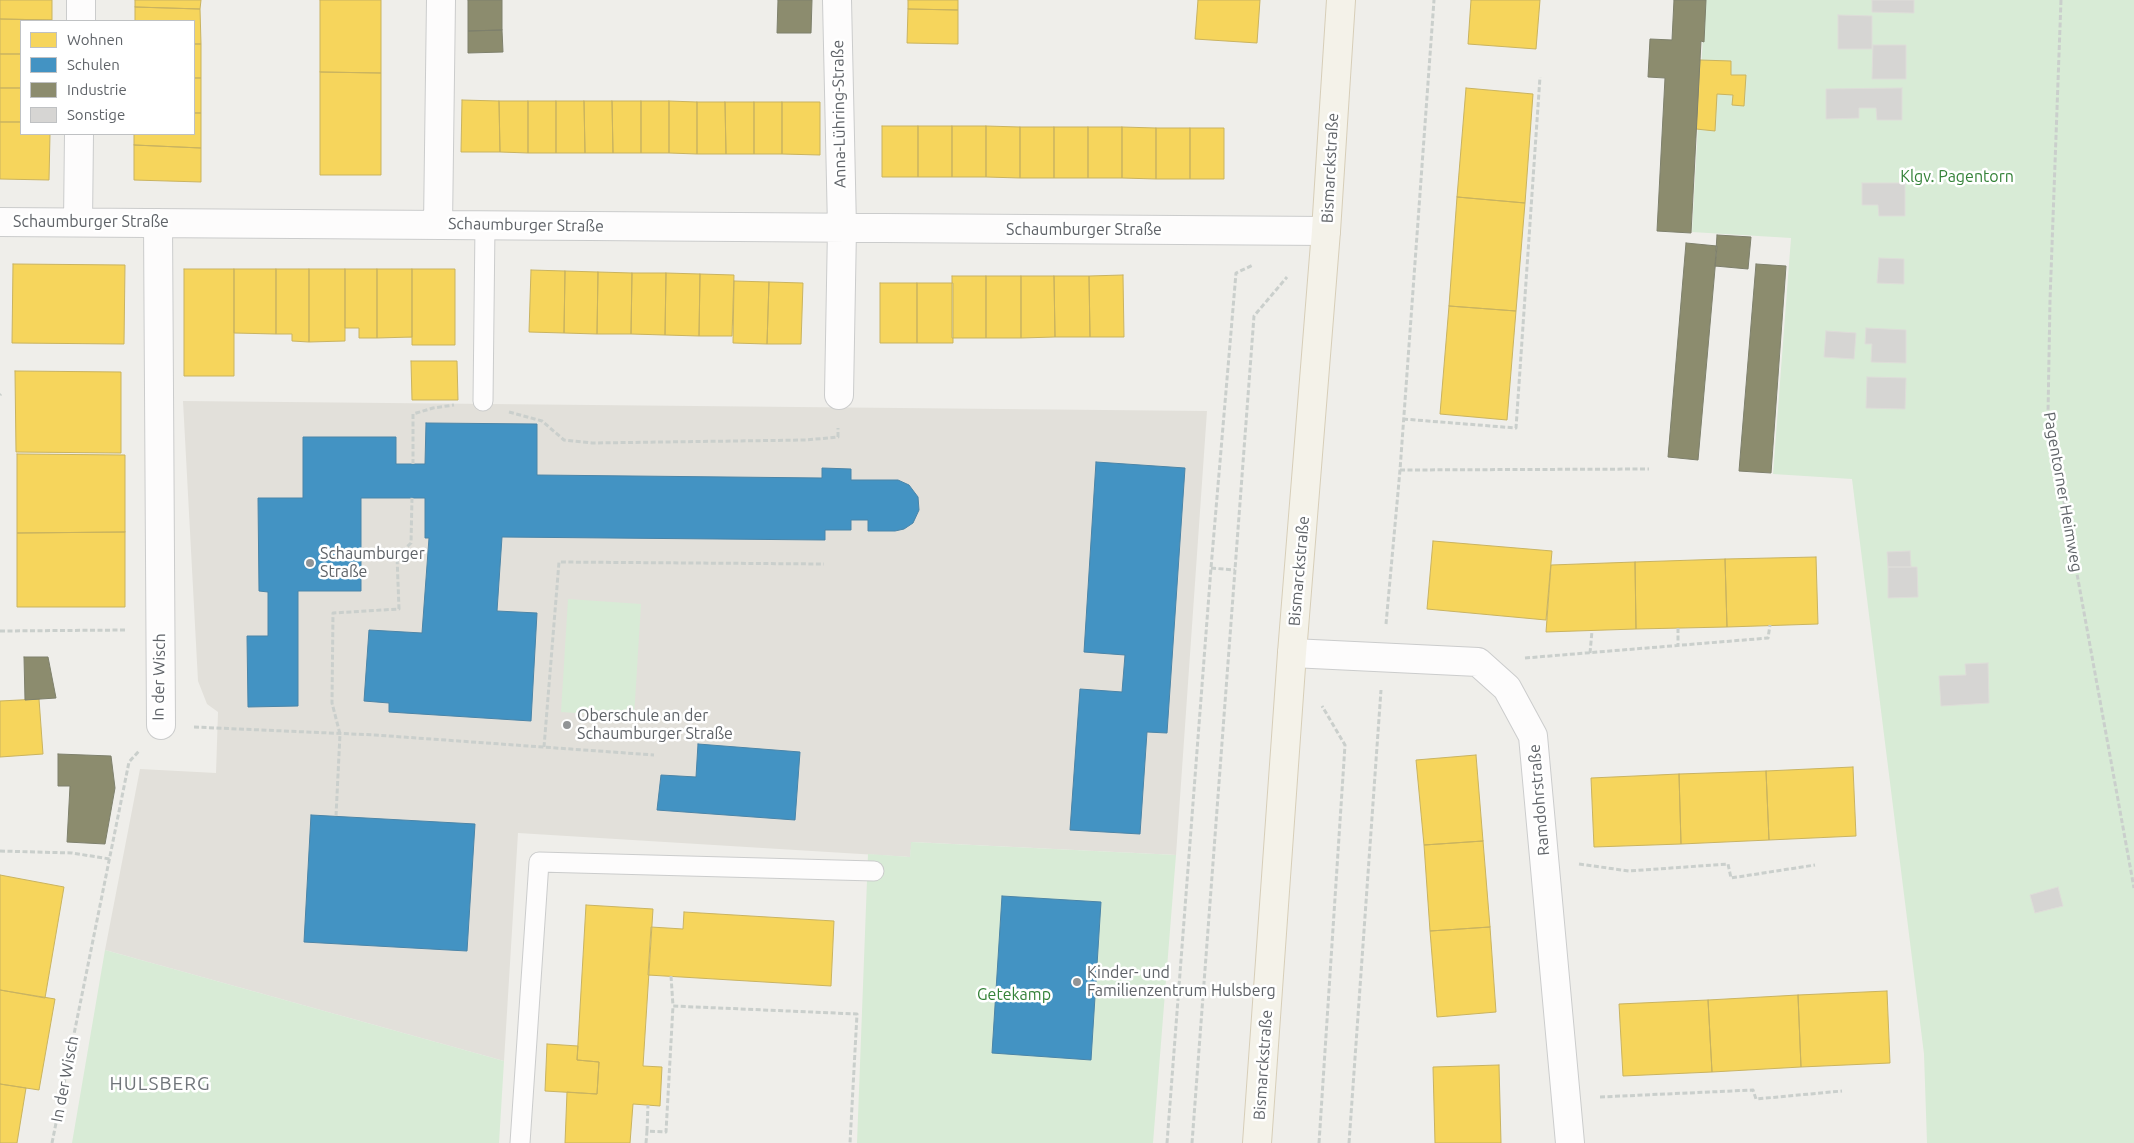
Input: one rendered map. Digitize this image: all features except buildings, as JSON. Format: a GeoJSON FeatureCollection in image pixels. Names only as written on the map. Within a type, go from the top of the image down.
{"type":"FeatureCollection","features":[{"type":"Feature","properties":{"kind":"main road","name":"Bismarckstraße"},"geometry":{"type":"LineString","coordinates":[[1257,1143],[1292,653],[1326,231],[1341,0]]}},
{"type":"Feature","properties":{"kind":"street"},"geometry":{"type":"LineString","coordinates":[[81,20],[82,0]]}},
{"type":"Feature","properties":{"kind":"street"},"geometry":{"type":"LineString","coordinates":[[438,225],[442,0]]}},
{"type":"Feature","properties":{"kind":"street","name":"Anna-Lühring-Straße"},"geometry":{"type":"LineString","coordinates":[[836,0],[842,228]]}},
{"type":"Feature","properties":{"kind":"street"},"geometry":{"type":"LineString","coordinates":[[78,222],[79,135]]}},
{"type":"Feature","properties":{"kind":"street","name":"Schaumburger Straße"},"geometry":{"type":"LineString","coordinates":[[0,222],[1326,231]]}},
{"type":"Feature","properties":{"kind":"street","name":"In der Wisch"},"geometry":{"type":"LineString","coordinates":[[158,223],[161,725]]}},
{"type":"Feature","properties":{"kind":"street"},"geometry":{"type":"LineString","coordinates":[[838,395],[842,228]]}},
{"type":"Feature","properties":{"kind":"street"},"geometry":{"type":"LineString","coordinates":[[1292,653],[1478,662]]}},
{"type":"Feature","properties":{"kind":"street","name":"Ramdohrstraße"},"geometry":{"type":"LineString","coordinates":[[1478,662],[1507,688],[1533,736],[1570,1143]]}},
{"type":"Feature","properties":{"kind":"lane"},"geometry":{"type":"LineString","coordinates":[[484,401],[485,225]]}},
{"type":"Feature","properties":{"kind":"lane"},"geometry":{"type":"LineString","coordinates":[[520,1143],[539,862],[874,872]]}},
{"type":"Feature","properties":{"kind":"path"},"geometry":{"type":"LineString","coordinates":[[1350,1143],[1383,658],[1400,470],[1434,0]]}},
{"type":"Feature","properties":{"kind":"path","name":"Pagentorner Heimweg"},"geometry":{"type":"LineString","coordinates":[[2061,0],[2050,300],[2048,414],[2134,888]]}},
{"type":"Feature","properties":{"kind":"path"},"geometry":{"type":"LineString","coordinates":[[1403,419],[1516,428],[1540,77]]}},
{"type":"Feature","properties":{"kind":"path"},"geometry":{"type":"LineString","coordinates":[[1168,1143],[1211,568],[1236,273],[1254,265]]}},
{"type":"Feature","properties":{"kind":"path"},"geometry":{"type":"LineString","coordinates":[[1192,1143],[1254,316],[1290,274]]}},
{"type":"Feature","properties":{"kind":"path"},"geometry":{"type":"LineString","coordinates":[[413,464],[412,414],[433,408],[484,401],[483,412],[515,412],[542,421],[564,440],[592,443],[806,440],[838,437]]}},
{"type":"Feature","properties":{"kind":"path"},"geometry":{"type":"LineString","coordinates":[[1400,470],[1650,469]]}},
{"type":"Feature","properties":{"kind":"path"},"geometry":{"type":"LineString","coordinates":[[336,816],[340,734],[332,703],[333,613],[399,609],[397,556],[411,543],[412,498]]}},
{"type":"Feature","properties":{"kind":"path"},"geometry":{"type":"LineString","coordinates":[[544,747],[558,562],[824,564]]}},
{"type":"Feature","properties":{"kind":"path"},"geometry":{"type":"LineString","coordinates":[[1211,568],[1235,570]]}},
{"type":"Feature","properties":{"kind":"path"},"geometry":{"type":"LineString","coordinates":[[1478,662],[1768,638],[1770,625]]}},
{"type":"Feature","properties":{"kind":"path"},"geometry":{"type":"LineString","coordinates":[[1678,628],[1678,645]]}},
{"type":"Feature","properties":{"kind":"path"},"geometry":{"type":"LineString","coordinates":[[0,631],[160,630]]}},
{"type":"Feature","properties":{"kind":"path"},"geometry":{"type":"LineString","coordinates":[[1590,653],[1592,631]]}},
{"type":"Feature","properties":{"kind":"path"},"geometry":{"type":"LineString","coordinates":[[1318,1143],[1345,746],[1321,704]]}},
{"type":"Feature","properties":{"kind":"path"},"geometry":{"type":"LineString","coordinates":[[161,725],[340,734],[654,755]]}},
{"type":"Feature","properties":{"kind":"path","name":"In der Wisch"},"geometry":{"type":"LineString","coordinates":[[52,1143],[130,762],[161,725]]}},
{"type":"Feature","properties":{"kind":"path"},"geometry":{"type":"LineString","coordinates":[[0,851],[72,853],[110,859]]}},
{"type":"Feature","properties":{"kind":"path"},"geometry":{"type":"LineString","coordinates":[[1545,860],[1630,871],[1728,864],[1731,878],[1815,865]]}},
{"type":"Feature","properties":{"kind":"path"},"geometry":{"type":"LineString","coordinates":[[647,1131],[666,1132],[673,1006],[671,976]]}},
{"type":"Feature","properties":{"kind":"path"},"geometry":{"type":"LineString","coordinates":[[673,1006],[857,1014],[850,1143]]}},
{"type":"Feature","properties":{"kind":"path"},"geometry":{"type":"LineString","coordinates":[[1566,1098],[1753,1090],[1756,1099],[1842,1091]]}},
{"type":"Feature","properties":{"kind":"path"},"geometry":{"type":"LineString","coordinates":[[646,1143],[648,1105]]}},
{"type":"Feature","properties":{"kind":"shaded area","name":"Oberschule an der Schaumburger Straße"},"geometry":{"type":"Polygon","coordinates":[[[183,401],[1207,411],[1176,855],[912,842],[910,857],[518,833],[504,1061],[105,950],[140,769],[216,773],[218,712],[207,704],[198,681],[183,401]]]}},
{"type":"Feature","properties":{"kind":"green space","name":"Klgv. Pagentorn"},"geometry":{"type":"Polygon","coordinates":[[[1705,0],[2134,0],[2134,1143],[1927,1143],[1924,1054],[1852,479],[1773,474],[1791,238],[1692,232],[1705,0]]]}},
{"type":"Feature","properties":{"kind":"green space"},"geometry":{"type":"Polygon","coordinates":[[[568,599],[641,604],[634,717],[561,712],[568,599]]]}},
{"type":"Feature","properties":{"kind":"green space","name":"Getekamp"},"geometry":{"type":"Polygon","coordinates":[[[911,842],[1176,855],[1153,1143],[857,1143],[868,854],[910,857],[911,842]]]}},
{"type":"Feature","properties":{"kind":"green space"},"geometry":{"type":"Polygon","coordinates":[[[105,950],[504,1061],[499,1143],[72,1143],[105,950]]]}},
{"type":"Feature","properties":{"kind":"place","name":"Schaumburger Straße"},"geometry":{"type":"Point","coordinates":[310,563]}},
{"type":"Feature","properties":{"kind":"place","name":"Oberschule an der Schaumburger Straße"},"geometry":{"type":"Point","coordinates":[567,725]}},
{"type":"Feature","properties":{"kind":"place","name":"Kinder- und Familienzentrum Hulsberg"},"geometry":{"type":"Point","coordinates":[1077,982]}},
{"type":"Feature","properties":{"kind":"district","name":"HULSBERG"},"geometry":{"type":"Point","coordinates":[160,1084]}}]}
